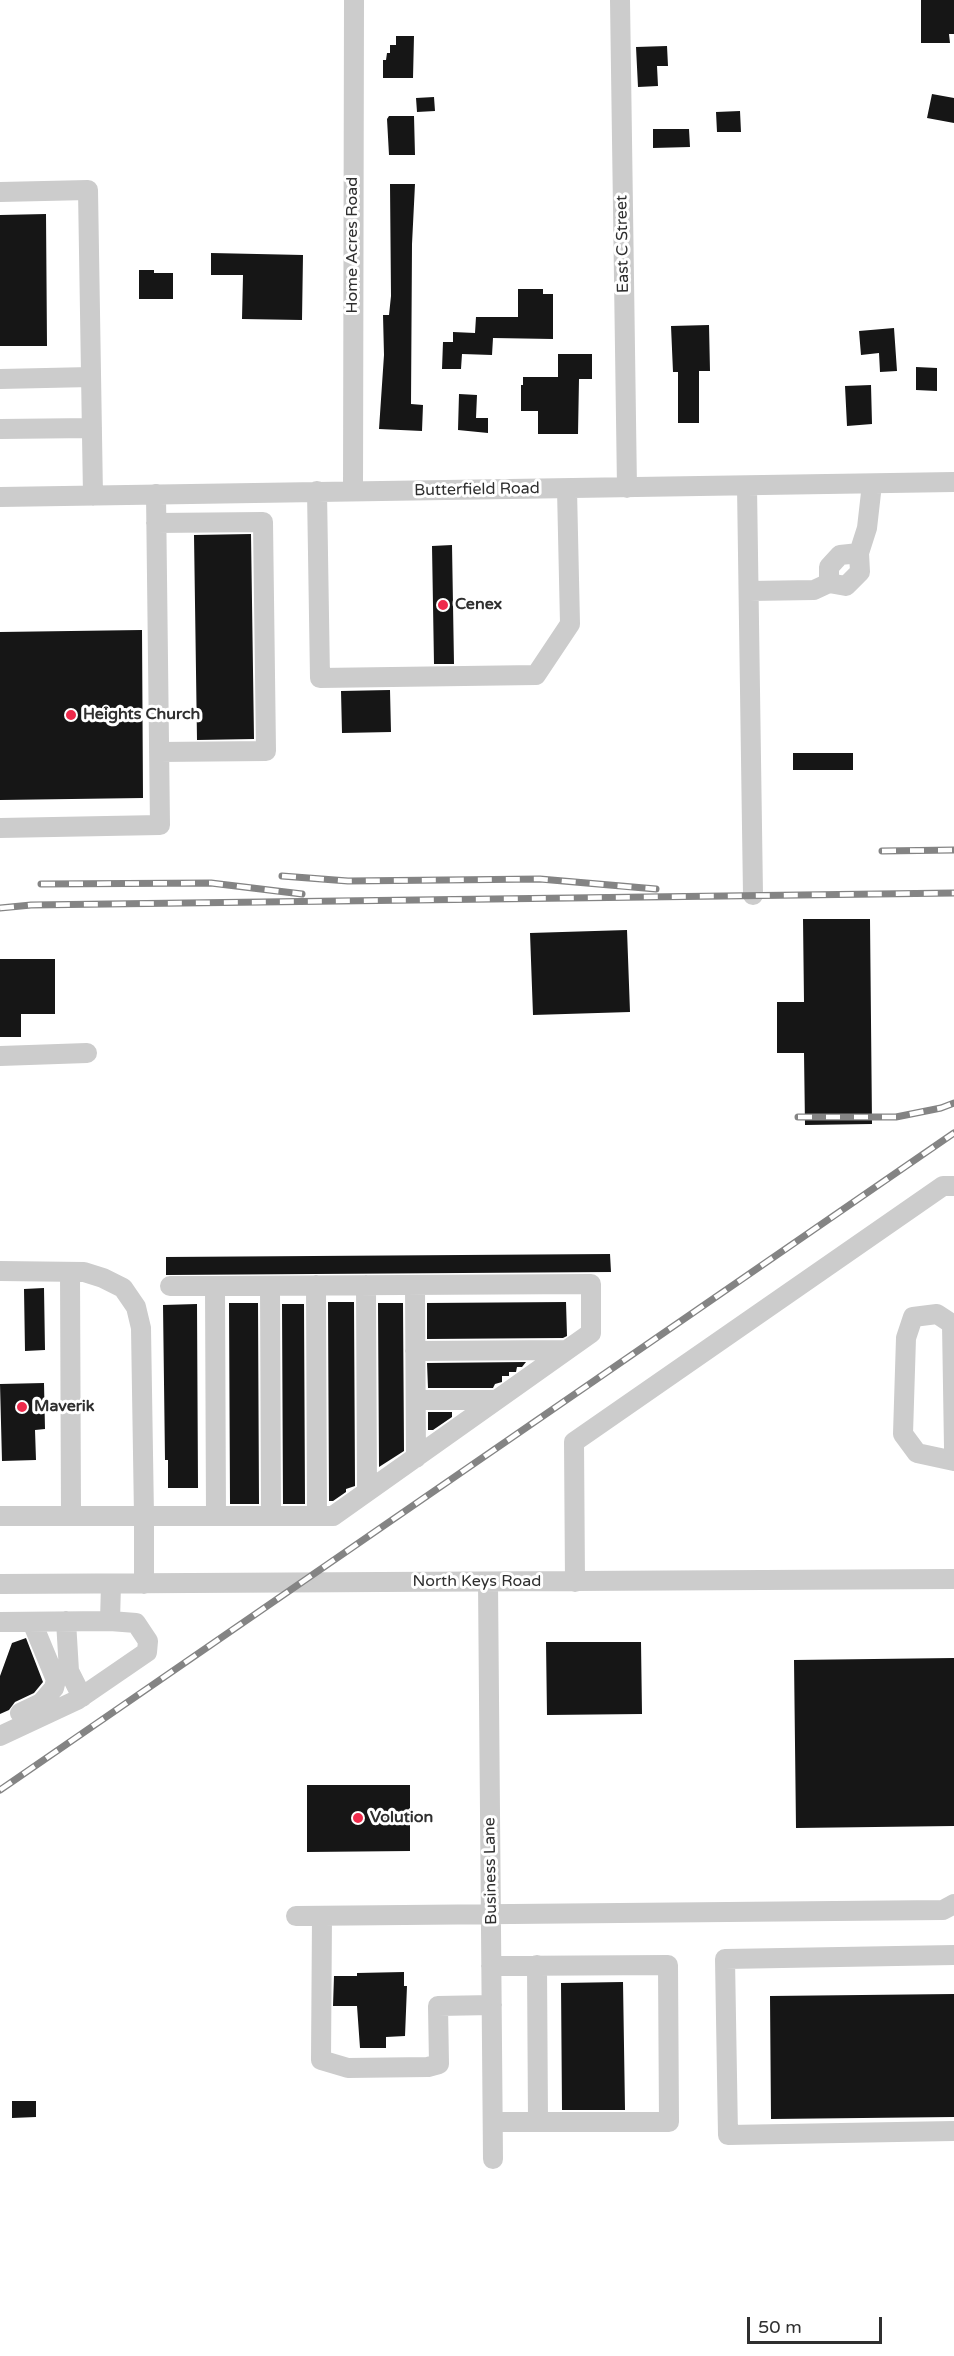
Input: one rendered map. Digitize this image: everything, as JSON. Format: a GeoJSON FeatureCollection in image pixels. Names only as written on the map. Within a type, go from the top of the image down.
{"type":"FeatureCollection","features":[{"type":"Feature","properties":{"kind":"street","name":"Home Acres Road"},"geometry":{"type":"LineString","coordinates":[[353,491],[354,0]]}},
{"type":"Feature","properties":{"kind":"street","name":"East C Street"},"geometry":{"type":"LineString","coordinates":[[620,0],[627,488]]}},
{"type":"Feature","properties":{"kind":"street"},"geometry":{"type":"LineString","coordinates":[[0,192],[88,190],[93,496]]}},
{"type":"Feature","properties":{"kind":"street"},"geometry":{"type":"LineString","coordinates":[[0,379],[91,377]]}},
{"type":"Feature","properties":{"kind":"street"},"geometry":{"type":"LineString","coordinates":[[0,429],[92,428]]}},
{"type":"Feature","properties":{"kind":"street","name":"Butterfield Road"},"geometry":{"type":"LineString","coordinates":[[0,497],[954,482]]}},
{"type":"Feature","properties":{"kind":"street"},"geometry":{"type":"LineString","coordinates":[[749,591],[813,590],[829,583],[846,586],[860,572],[859,553],[867,528],[872,484]]}},
{"type":"Feature","properties":{"kind":"street"},"geometry":{"type":"LineString","coordinates":[[747,486],[753,895]]}},
{"type":"Feature","properties":{"kind":"street"},"geometry":{"type":"LineString","coordinates":[[318,491],[320,678],[536,675],[570,624],[567,489]]}},
{"type":"Feature","properties":{"kind":"street"},"geometry":{"type":"LineString","coordinates":[[0,828],[160,825],[156,494]]}},
{"type":"Feature","properties":{"kind":"street"},"geometry":{"type":"LineString","coordinates":[[156,523],[263,522],[266,751],[159,752]]}},
{"type":"Feature","properties":{"kind":"street"},"geometry":{"type":"LineString","coordinates":[[0,1056],[87,1053]]}},
{"type":"Feature","properties":{"kind":"street"},"geometry":{"type":"LineString","coordinates":[[575,1582],[574,1442],[943,1186],[954,1186]]}},
{"type":"Feature","properties":{"kind":"street"},"geometry":{"type":"LineString","coordinates":[[0,1271],[84,1272],[123,1288],[136,1307],[141,1328],[144,1584]]}},
{"type":"Feature","properties":{"kind":"street"},"geometry":{"type":"LineString","coordinates":[[70,1272],[71,1516]]}},
{"type":"Feature","properties":{"kind":"street"},"geometry":{"type":"LineString","coordinates":[[0,1516],[333,1516],[591,1333],[591,1284],[170,1286]]}},
{"type":"Feature","properties":{"kind":"street"},"geometry":{"type":"LineString","coordinates":[[316,1285],[317,1516]]}},
{"type":"Feature","properties":{"kind":"street"},"geometry":{"type":"LineString","coordinates":[[366,1285],[367,1491]]}},
{"type":"Feature","properties":{"kind":"street"},"geometry":{"type":"LineString","coordinates":[[415,1285],[416,1458]]}},
{"type":"Feature","properties":{"kind":"street"},"geometry":{"type":"LineString","coordinates":[[215,1286],[216,1516]]}},
{"type":"Feature","properties":{"kind":"street"},"geometry":{"type":"LineString","coordinates":[[270,1286],[271,1516]]}},
{"type":"Feature","properties":{"kind":"street"},"geometry":{"type":"LineString","coordinates":[[954,1448],[952,1324],[937,1314],[913,1317],[906,1338],[903,1434],[917,1453],[954,1461]]}},
{"type":"Feature","properties":{"kind":"street"},"geometry":{"type":"LineString","coordinates":[[415,1351],[567,1350]]}},
{"type":"Feature","properties":{"kind":"street"},"geometry":{"type":"LineString","coordinates":[[416,1400],[495,1400]]}},
{"type":"Feature","properties":{"kind":"street","name":"North Keys Road"},"geometry":{"type":"LineString","coordinates":[[0,1584],[954,1579]]}},
{"type":"Feature","properties":{"kind":"street","name":"Business Lane"},"geometry":{"type":"LineString","coordinates":[[488,1582],[493,2159]]}},
{"type":"Feature","properties":{"kind":"street"},"geometry":{"type":"LineString","coordinates":[[110,1621],[111,1584]]}},
{"type":"Feature","properties":{"kind":"street"},"geometry":{"type":"LineString","coordinates":[[0,1622],[110,1621],[136,1623],[148,1641],[147,1652],[82,1697],[0,1736]]}},
{"type":"Feature","properties":{"kind":"street"},"geometry":{"type":"LineString","coordinates":[[0,1721],[41,1703],[54,1688],[54,1675],[32,1622]]}},
{"type":"Feature","properties":{"kind":"street"},"geometry":{"type":"LineString","coordinates":[[66,1622],[69,1671],[82,1697]]}},
{"type":"Feature","properties":{"kind":"street"},"geometry":{"type":"LineString","coordinates":[[296,1916],[943,1910],[954,1904]]}},
{"type":"Feature","properties":{"kind":"street"},"geometry":{"type":"LineString","coordinates":[[322,1916],[321,2060],[348,2068],[428,2067],[440,2064],[438,2006],[492,2005]]}},
{"type":"Feature","properties":{"kind":"street"},"geometry":{"type":"LineString","coordinates":[[954,1955],[724,1959],[728,2135],[954,2131]]}},
{"type":"Feature","properties":{"kind":"street"},"geometry":{"type":"LineString","coordinates":[[537,1965],[538,2122]]}},
{"type":"Feature","properties":{"kind":"street"},"geometry":{"type":"LineString","coordinates":[[492,1966],[668,1965],[669,2110],[669,2122],[493,2122]]}},
{"type":"Feature","properties":{"kind":"building"},"geometry":{"type":"Polygon","coordinates":[[[921,0],[954,0],[954,34],[949,34],[950,43],[921,43],[921,0]]]}},
{"type":"Feature","properties":{"kind":"building"},"geometry":{"type":"Polygon","coordinates":[[[396,36],[414,36],[413,78],[383,78],[383,60],[386,60],[387,53],[390,53],[390,45],[396,45],[396,36]]]}},
{"type":"Feature","properties":{"kind":"building"},"geometry":{"type":"Polygon","coordinates":[[[667,46],[668,66],[657,66],[658,86],[638,87],[636,47],[667,46]]]}},
{"type":"Feature","properties":{"kind":"building"},"geometry":{"type":"Polygon","coordinates":[[[932,94],[954,98],[954,123],[927,118],[932,94]]]}},
{"type":"Feature","properties":{"kind":"building"},"geometry":{"type":"Polygon","coordinates":[[[434,97],[435,111],[417,112],[416,98],[434,97]]]}},
{"type":"Feature","properties":{"kind":"building"},"geometry":{"type":"Polygon","coordinates":[[[740,111],[741,132],[717,132],[716,112],[740,111]]]}},
{"type":"Feature","properties":{"kind":"building"},"geometry":{"type":"Polygon","coordinates":[[[389,116],[414,116],[415,155],[389,155],[387,119],[389,116]]]}},
{"type":"Feature","properties":{"kind":"building"},"geometry":{"type":"Polygon","coordinates":[[[653,129],[689,129],[690,147],[653,148],[653,129]]]}},
{"type":"Feature","properties":{"kind":"building"},"geometry":{"type":"Polygon","coordinates":[[[390,184],[415,184],[412,244],[411,404],[423,405],[422,431],[379,429],[384,355],[383,315],[389,315],[391,296],[390,184]]]}},
{"type":"Feature","properties":{"kind":"building"},"geometry":{"type":"Polygon","coordinates":[[[46,214],[47,346],[0,346],[0,215],[46,214]]]}},
{"type":"Feature","properties":{"kind":"building"},"geometry":{"type":"Polygon","coordinates":[[[211,253],[303,255],[302,320],[242,319],[243,275],[211,275],[211,253]]]}},
{"type":"Feature","properties":{"kind":"building"},"geometry":{"type":"Polygon","coordinates":[[[139,270],[173,273],[173,299],[139,299],[139,270]]]}},
{"type":"Feature","properties":{"kind":"building"},"geometry":{"type":"Polygon","coordinates":[[[518,289],[543,289],[543,294],[553,294],[553,339],[493,338],[492,355],[462,354],[461,369],[442,369],[443,342],[453,342],[453,332],[475,333],[476,317],[518,317],[518,289]]]}},
{"type":"Feature","properties":{"kind":"building"},"geometry":{"type":"Polygon","coordinates":[[[709,325],[710,371],[699,371],[699,423],[678,423],[678,372],[673,372],[671,326],[709,325]]]}},
{"type":"Feature","properties":{"kind":"building"},"geometry":{"type":"Polygon","coordinates":[[[894,328],[897,371],[880,372],[879,353],[861,355],[859,331],[894,328]]]}},
{"type":"Feature","properties":{"kind":"building"},"geometry":{"type":"Polygon","coordinates":[[[558,354],[592,354],[592,379],[579,379],[578,434],[538,434],[538,411],[521,411],[523,377],[558,377],[558,354]]]}},
{"type":"Feature","properties":{"kind":"building"},"geometry":{"type":"Polygon","coordinates":[[[916,367],[937,368],[937,391],[916,390],[916,367]]]}},
{"type":"Feature","properties":{"kind":"building"},"geometry":{"type":"Polygon","coordinates":[[[871,385],[872,424],[847,426],[845,386],[871,385]]]}},
{"type":"Feature","properties":{"kind":"building"},"geometry":{"type":"Polygon","coordinates":[[[459,394],[477,395],[476,418],[488,418],[488,433],[458,430],[459,394]]]}},
{"type":"Feature","properties":{"kind":"building"},"geometry":{"type":"Polygon","coordinates":[[[251,534],[254,739],[197,740],[194,535],[251,534]]]}},
{"type":"Feature","properties":{"kind":"building","name":"Cenex"},"geometry":{"type":"Polygon","coordinates":[[[452,545],[454,664],[434,664],[432,546],[452,545]]]}},
{"type":"Feature","properties":{"kind":"building","name":"Heights Church"},"geometry":{"type":"Polygon","coordinates":[[[142,630],[143,798],[0,800],[0,632],[142,630]]]}},
{"type":"Feature","properties":{"kind":"building"},"geometry":{"type":"Polygon","coordinates":[[[390,690],[391,732],[342,733],[341,691],[390,690]]]}},
{"type":"Feature","properties":{"kind":"building"},"geometry":{"type":"Polygon","coordinates":[[[793,753],[853,753],[853,770],[793,770],[793,753]]]}},
{"type":"Feature","properties":{"kind":"building"},"geometry":{"type":"Polygon","coordinates":[[[803,919],[870,919],[872,1124],[805,1125],[804,1053],[777,1053],[777,1002],[804,1002],[803,919]]]}},
{"type":"Feature","properties":{"kind":"building"},"geometry":{"type":"Polygon","coordinates":[[[627,930],[630,1012],[533,1015],[530,933],[627,930]]]}},
{"type":"Feature","properties":{"kind":"building"},"geometry":{"type":"Polygon","coordinates":[[[0,959],[55,959],[55,1014],[21,1014],[21,1037],[0,1037],[0,959]]]}},
{"type":"Feature","properties":{"kind":"building"},"geometry":{"type":"Polygon","coordinates":[[[610,1254],[611,1272],[166,1275],[166,1257],[610,1254]]]}},
{"type":"Feature","properties":{"kind":"building"},"geometry":{"type":"Polygon","coordinates":[[[44,1288],[45,1350],[25,1351],[24,1289],[44,1288]]]}},
{"type":"Feature","properties":{"kind":"building"},"geometry":{"type":"Polygon","coordinates":[[[328,1302],[354,1302],[355,1486],[346,1489],[346,1492],[333,1501],[329,1501],[328,1302]]]}},
{"type":"Feature","properties":{"kind":"building"},"geometry":{"type":"Polygon","coordinates":[[[566,1302],[567,1336],[563,1338],[427,1339],[427,1303],[566,1302]]]}},
{"type":"Feature","properties":{"kind":"building"},"geometry":{"type":"Polygon","coordinates":[[[229,1303],[258,1303],[259,1504],[230,1504],[229,1303]]]}},
{"type":"Feature","properties":{"kind":"building"},"geometry":{"type":"Polygon","coordinates":[[[378,1303],[403,1303],[404,1451],[379,1467],[378,1303]]]}},
{"type":"Feature","properties":{"kind":"building"},"geometry":{"type":"Polygon","coordinates":[[[197,1304],[198,1488],[168,1488],[168,1460],[165,1460],[163,1305],[197,1304]]]}},
{"type":"Feature","properties":{"kind":"building"},"geometry":{"type":"Polygon","coordinates":[[[282,1304],[304,1304],[305,1504],[283,1504],[282,1304]]]}},
{"type":"Feature","properties":{"kind":"building"},"geometry":{"type":"Polygon","coordinates":[[[526,1362],[522,1367],[517,1367],[516,1372],[509,1372],[509,1376],[502,1376],[502,1382],[495,1384],[493,1388],[428,1388],[427,1363],[526,1362]]]}},
{"type":"Feature","properties":{"kind":"building","name":"Maverik"},"geometry":{"type":"Polygon","coordinates":[[[44,1383],[45,1429],[35,1430],[36,1460],[2,1461],[0,1384],[44,1383]]]}},
{"type":"Feature","properties":{"kind":"building"},"geometry":{"type":"Polygon","coordinates":[[[428,1412],[452,1412],[452,1417],[433,1430],[428,1430],[428,1412]]]}},
{"type":"Feature","properties":{"kind":"building"},"geometry":{"type":"Polygon","coordinates":[[[26,1638],[43,1682],[34,1693],[15,1702],[9,1710],[0,1714],[0,1676],[12,1643],[26,1638]]]}},
{"type":"Feature","properties":{"kind":"building"},"geometry":{"type":"Polygon","coordinates":[[[546,1642],[641,1642],[642,1714],[547,1715],[546,1642]]]}},
{"type":"Feature","properties":{"kind":"building"},"geometry":{"type":"Polygon","coordinates":[[[954,1658],[954,1826],[796,1828],[794,1660],[954,1658]]]}},
{"type":"Feature","properties":{"kind":"building","name":"Volution"},"geometry":{"type":"Polygon","coordinates":[[[307,1785],[410,1785],[410,1851],[307,1852],[307,1785]]]}},
{"type":"Feature","properties":{"kind":"building"},"geometry":{"type":"Polygon","coordinates":[[[404,1972],[404,1986],[407,1986],[405,2036],[386,2037],[386,2048],[360,2048],[357,2006],[333,2006],[334,1976],[404,1972]]]}},
{"type":"Feature","properties":{"kind":"building"},"geometry":{"type":"Polygon","coordinates":[[[623,1982],[625,2110],[562,2110],[561,1983],[623,1982]]]}},
{"type":"Feature","properties":{"kind":"building"},"geometry":{"type":"Polygon","coordinates":[[[954,1994],[954,2117],[771,2119],[770,1996],[954,1994]]]}},
{"type":"Feature","properties":{"kind":"building"},"geometry":{"type":"Polygon","coordinates":[[[12,2101],[36,2101],[36,2117],[12,2118],[12,2101]]]}},
{"type":"Feature","properties":{"kind":"railway"},"geometry":{"type":"LineString","coordinates":[[882,851],[954,850]]}},
{"type":"Feature","properties":{"kind":"railway"},"geometry":{"type":"LineString","coordinates":[[282,876],[348,881],[540,879],[656,889]]}},
{"type":"Feature","properties":{"kind":"railway"},"geometry":{"type":"LineString","coordinates":[[41,884],[211,883],[302,894]]}},
{"type":"Feature","properties":{"kind":"railway"},"geometry":{"type":"LineString","coordinates":[[0,908],[31,905],[954,893]]}},
{"type":"Feature","properties":{"kind":"railway"},"geometry":{"type":"LineString","coordinates":[[798,1117],[896,1117],[941,1108],[954,1103]]}},
{"type":"Feature","properties":{"kind":"railway"},"geometry":{"type":"LineString","coordinates":[[0,1790],[954,1133]]}},
{"type":"Feature","properties":{"kind":"place","name":"Cenex"},"geometry":{"type":"Point","coordinates":[443,605]}},
{"type":"Feature","properties":{"kind":"place","name":"Heights Church"},"geometry":{"type":"Point","coordinates":[71,715]}},
{"type":"Feature","properties":{"kind":"place","name":"Maverik"},"geometry":{"type":"Point","coordinates":[22,1407]}},
{"type":"Feature","properties":{"kind":"place","name":"Volution"},"geometry":{"type":"Point","coordinates":[358,1818]}}]}
